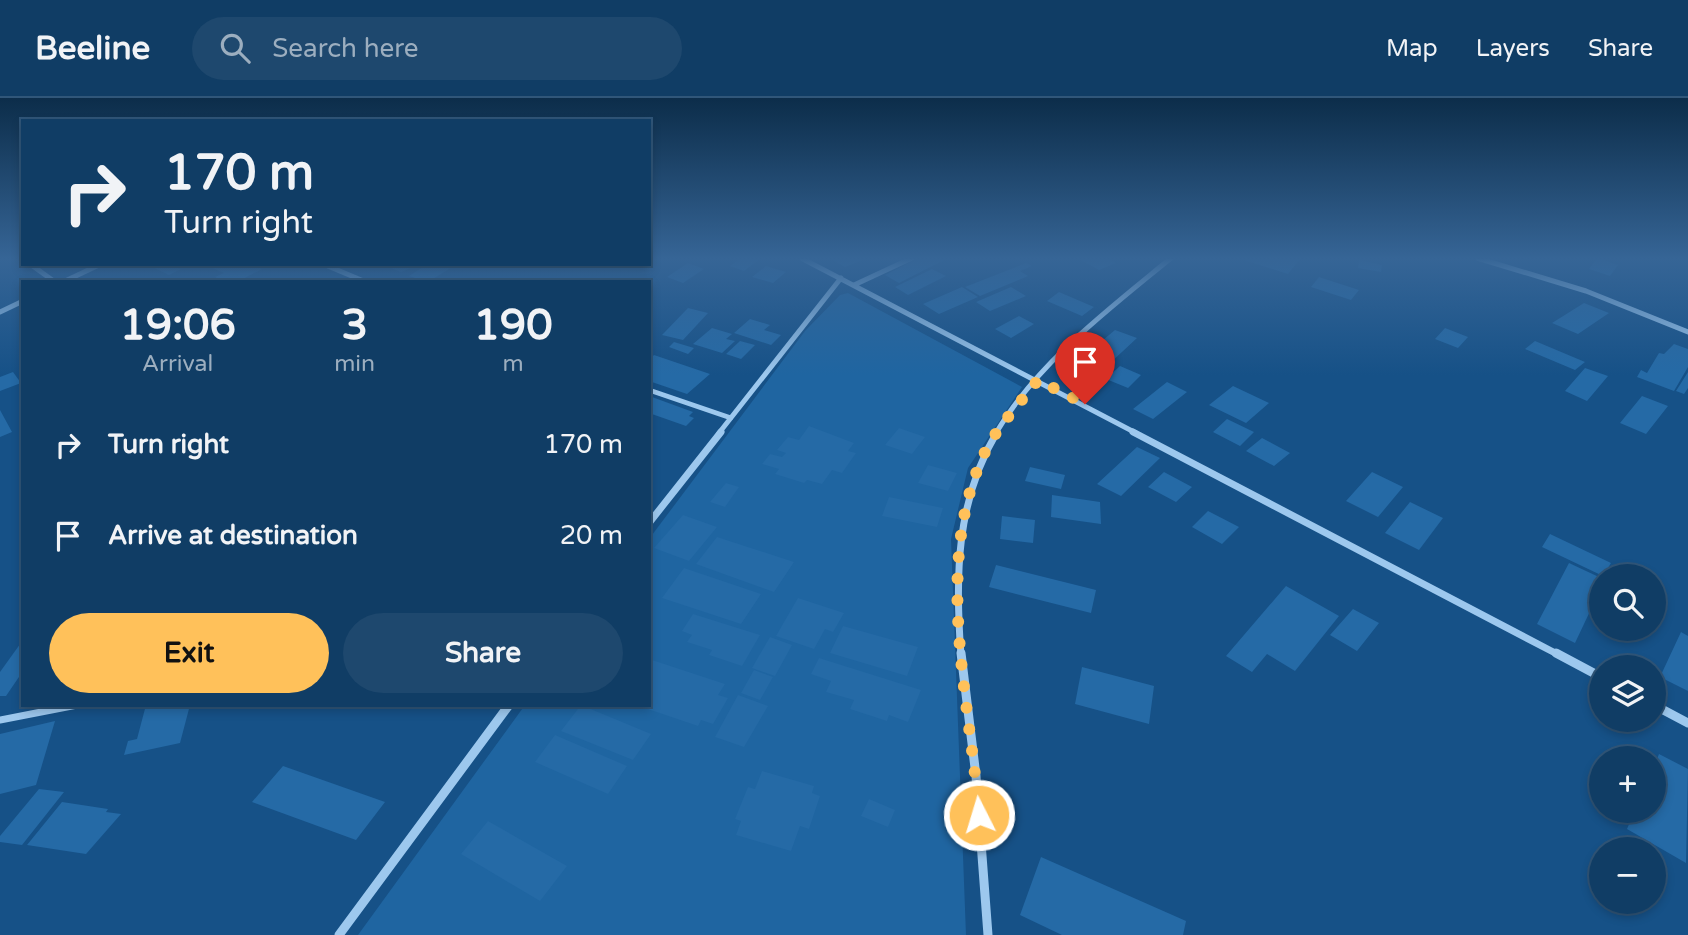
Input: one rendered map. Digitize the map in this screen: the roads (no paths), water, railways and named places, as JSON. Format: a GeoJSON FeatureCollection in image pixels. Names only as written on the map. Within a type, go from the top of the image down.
{"type":"FeatureCollection","features":[{"type":"Feature","properties":{"kind":"street"},"geometry":{"type":"LineString","coordinates":[[651,520],[826,297]]}},
{"type":"Feature","properties":{"kind":"street"},"geometry":{"type":"LineString","coordinates":[[877,297],[1589,671]]}},
{"type":"Feature","properties":{"kind":"street"},"geometry":{"type":"LineString","coordinates":[[988,935],[977,791],[960,635],[959,578],[964,524],[985,453],[996,433],[1038,380],[1123,297]]}},
{"type":"Feature","properties":{"kind":"street"},"geometry":{"type":"LineString","coordinates":[[1601,297],[1688,332]]}},
{"type":"Feature","properties":{"kind":"street"},"geometry":{"type":"LineString","coordinates":[[0,312],[21,302]]}},
{"type":"Feature","properties":{"kind":"street"},"geometry":{"type":"LineString","coordinates":[[651,391],[731,418]]}},
{"type":"Feature","properties":{"kind":"street"},"geometry":{"type":"LineString","coordinates":[[339,935],[508,707]]}},
{"type":"Feature","properties":{"kind":"street"},"geometry":{"type":"LineString","coordinates":[[1666,711],[1688,723]]}},
{"type":"Feature","properties":{"kind":"lane"},"geometry":{"type":"LineString","coordinates":[[0,720],[67,707]]}}]}
